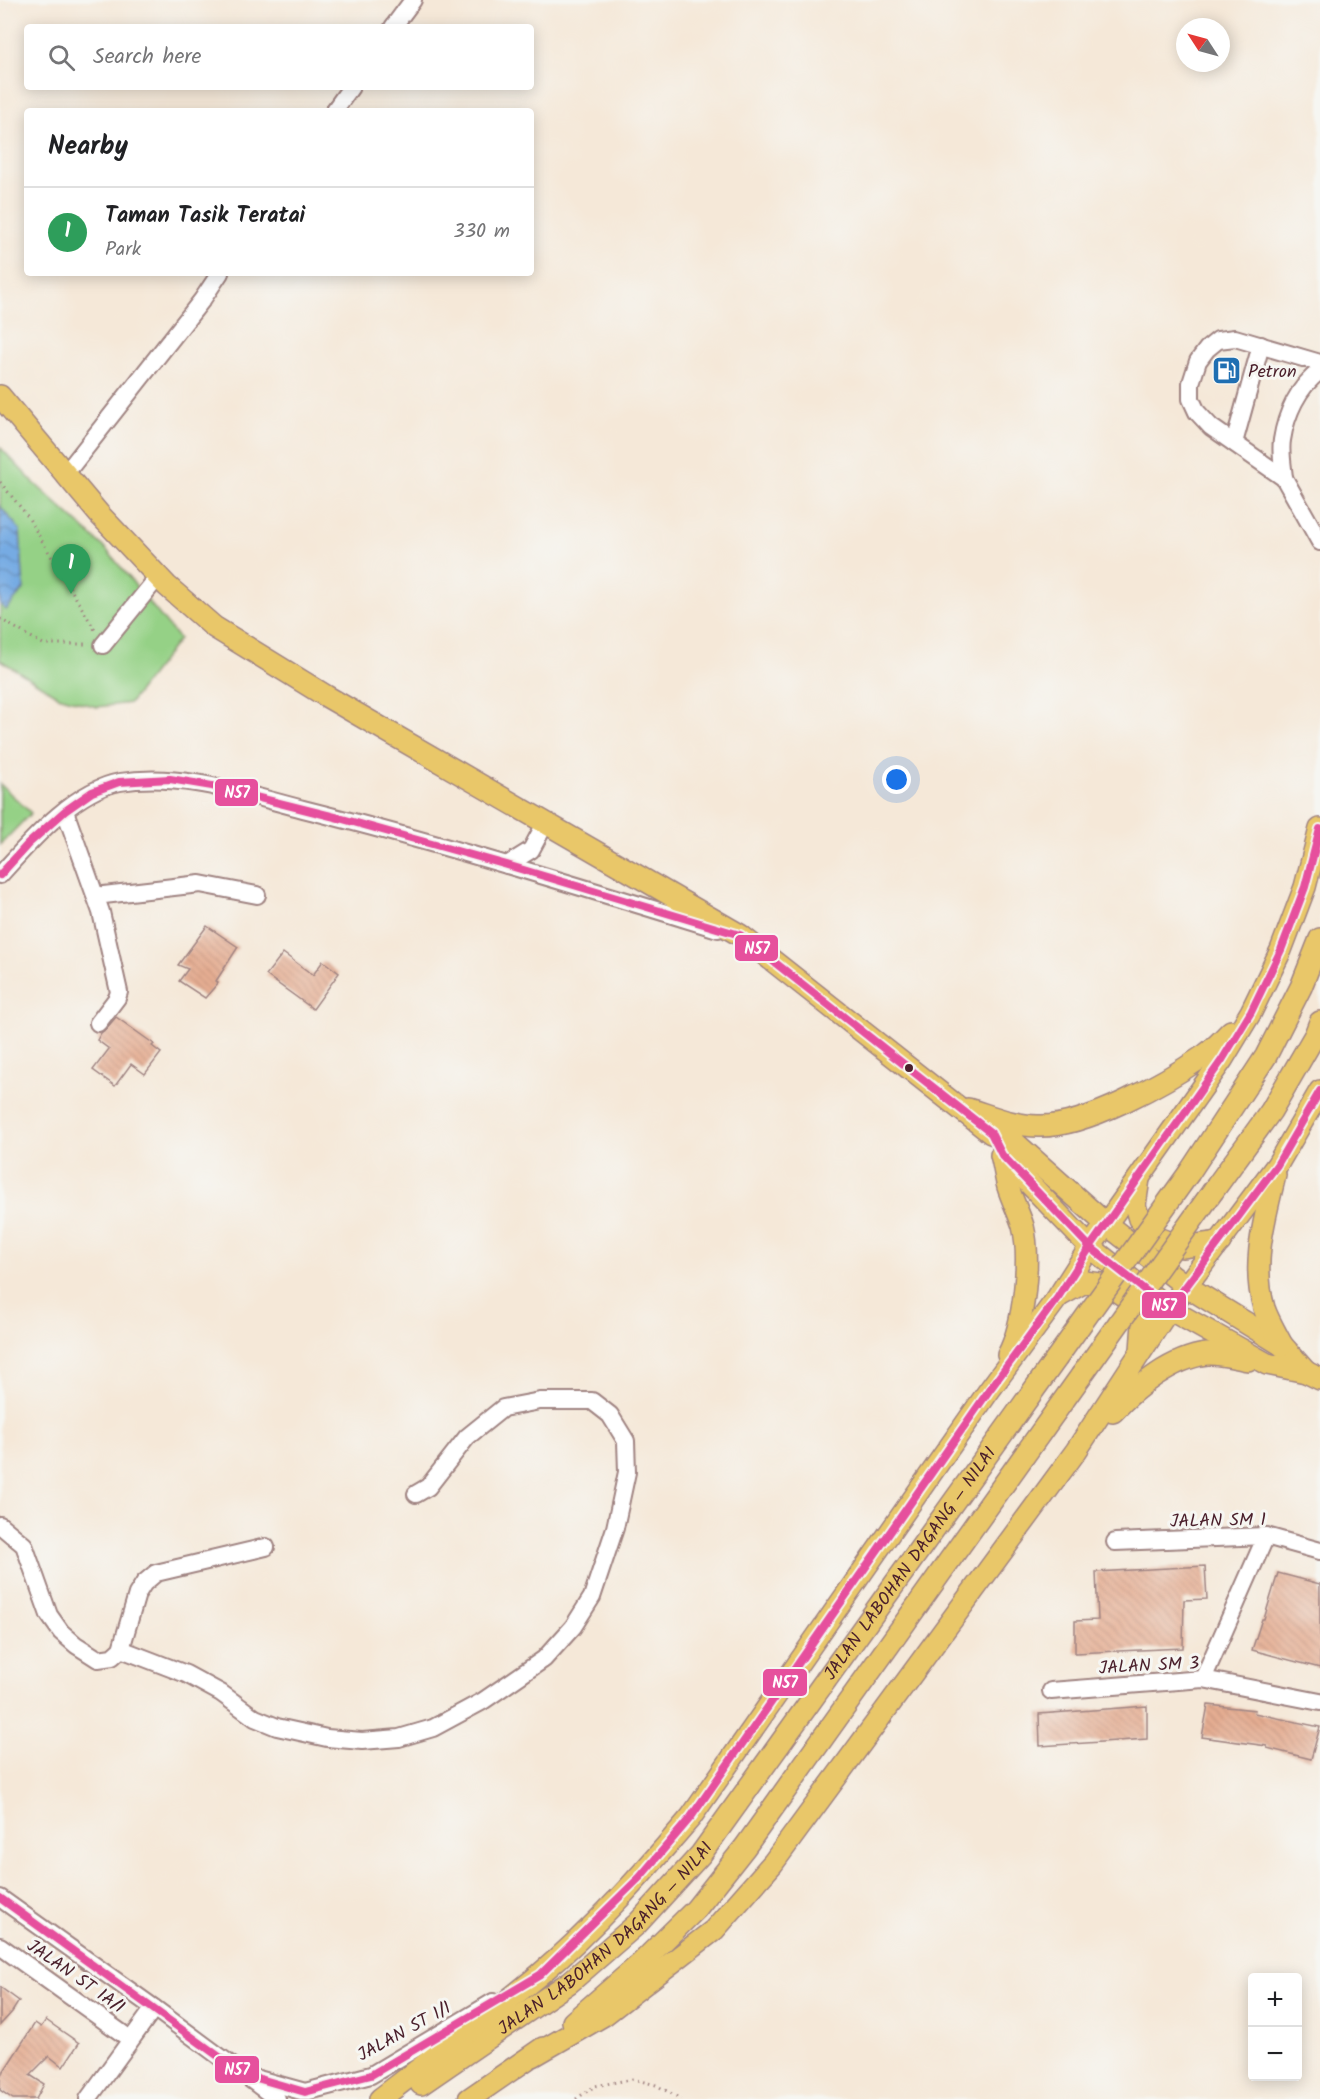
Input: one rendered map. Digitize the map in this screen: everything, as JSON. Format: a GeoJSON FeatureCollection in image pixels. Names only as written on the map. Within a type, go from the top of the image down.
{"type":"FeatureCollection","features":[{"type":"Feature","properties":{"kind":"main road"},"geometry":{"type":"LineString","coordinates":[[0,396],[99,514],[158,577],[214,627],[336,702],[740,935],[991,1133],[1013,1141],[1106,1224],[1186,1286],[1282,1345],[1313,1376]]}},
{"type":"Feature","properties":{"kind":"main road"},"geometry":{"type":"LineString","coordinates":[[380,2099],[540,1975],[640,1877],[691,1817],[988,1392],[1058,1297],[1106,1224],[1222,1060],[1251,1012],[1281,950],[1305,887],[1320,829]]}},
{"type":"Feature","properties":{"kind":"main road","name":"JALAN LABOHAN DAGANG ‒ NILAI"},"geometry":{"type":"LineString","coordinates":[[398,2099],[570,1982],[637,1924],[701,1854],[1189,1173],[1266,1056],[1301,987],[1320,939]]}},
{"type":"Feature","properties":{"kind":"main road"},"geometry":{"type":"LineString","coordinates":[[958,1106],[1010,1122],[1038,1126],[1063,1125],[1106,1109],[1152,1087],[1206,1054],[1251,1012]]}},
{"type":"Feature","properties":{"kind":"main road","name":"JALAN LABOHAN DAGANG ‒ NILAI"},"geometry":{"type":"LineString","coordinates":[[469,2099],[533,2056],[640,1964],[696,1909],[745,1847],[1271,1112],[1315,1035],[1320,1022]]}},
{"type":"Feature","properties":{"kind":"main road"},"geometry":{"type":"LineString","coordinates":[[533,2056],[604,2015],[714,1930],[773,1863],[1076,1451],[1169,1310],[1277,1166],[1320,1091]]}},
{"type":"Feature","properties":{"kind":"main road"},"geometry":{"type":"LineString","coordinates":[[988,1392],[1011,1348],[1023,1303],[1026,1260],[1023,1227],[1008,1185],[1002,1155],[991,1133]]}},
{"type":"Feature","properties":{"kind":"main road"},"geometry":{"type":"LineString","coordinates":[[1002,1155],[1090,1248],[1169,1310],[1267,1364]]}},
{"type":"Feature","properties":{"kind":"main road"},"geometry":{"type":"LineString","coordinates":[[1277,1166],[1263,1230],[1258,1270],[1264,1309],[1282,1345]]}},
{"type":"Feature","properties":{"kind":"main road"},"geometry":{"type":"LineString","coordinates":[[1139,1178],[1135,1205],[1139,1219],[1158,1238],[1182,1247],[1220,1242]]}},
{"type":"Feature","properties":{"kind":"main road"},"geometry":{"type":"LineString","coordinates":[[1058,1297],[1085,1282],[1108,1285],[1133,1302],[1143,1323],[1140,1353]]}},
{"type":"Feature","properties":{"kind":"main road"},"geometry":{"type":"LineString","coordinates":[[1076,1451],[1130,1394],[1180,1360],[1209,1354],[1267,1364],[1313,1376]]}},
{"type":"Feature","properties":{"kind":"street"},"geometry":{"type":"LineString","coordinates":[[395,24],[413,0]]}},
{"type":"Feature","properties":{"kind":"street"},"geometry":{"type":"LineString","coordinates":[[336,108],[349,90]]}},
{"type":"Feature","properties":{"kind":"street"},"geometry":{"type":"LineString","coordinates":[[66,472],[202,300],[218,276]]}},
{"type":"Feature","properties":{"kind":"street"},"geometry":{"type":"LineString","coordinates":[[1320,363],[1235,338],[1218,340],[1198,361],[1191,383],[1191,399],[1197,412],[1211,427],[1284,478],[1320,542]]}},
{"type":"Feature","properties":{"kind":"street"},"geometry":{"type":"LineString","coordinates":[[1234,443],[1261,345]]}},
{"type":"Feature","properties":{"kind":"street"},"geometry":{"type":"LineString","coordinates":[[1284,478],[1282,441],[1295,398],[1320,371]]}},
{"type":"Feature","properties":{"kind":"street"},"geometry":{"type":"LineString","coordinates":[[103,645],[158,577]]}},
{"type":"Feature","properties":{"kind":"street"},"geometry":{"type":"LineString","coordinates":[[0,875],[28,844],[65,811],[92,792],[119,783],[170,779],[212,786],[339,818],[507,865],[740,935]]}},
{"type":"Feature","properties":{"kind":"street"},"geometry":{"type":"LineString","coordinates":[[65,811],[101,912],[119,992],[98,1023]]}},
{"type":"Feature","properties":{"kind":"street"},"geometry":{"type":"LineString","coordinates":[[507,865],[531,850],[546,822]]}},
{"type":"Feature","properties":{"kind":"street"},"geometry":{"type":"LineString","coordinates":[[95,896],[200,884],[257,895]]}},
{"type":"Feature","properties":{"kind":"street"},"geometry":{"type":"LineString","coordinates":[[121,1649],[186,1674],[220,1693],[255,1718],[276,1727],[327,1738],[362,1741],[399,1738],[433,1728],[483,1701],[544,1659],[573,1627],[592,1597],[615,1528],[627,1472],[626,1441],[610,1415],[592,1401],[540,1401],[503,1408],[467,1437],[428,1487],[416,1494]]}},
{"type":"Feature","properties":{"kind":"street"},"geometry":{"type":"LineString","coordinates":[[0,1525],[24,1545],[49,1615],[61,1632],[98,1659],[112,1657],[121,1649],[137,1594],[144,1583],[156,1574],[266,1547]]}},
{"type":"Feature","properties":{"kind":"street"},"geometry":{"type":"LineString","coordinates":[[1203,1679],[1266,1536]]}},
{"type":"Feature","properties":{"kind":"street","name":"JALAN SM 1"},"geometry":{"type":"LineString","coordinates":[[1115,1542],[1266,1536],[1320,1551]]}},
{"type":"Feature","properties":{"kind":"street","name":"JALAN SM 3"},"geometry":{"type":"LineString","coordinates":[[1051,1691],[1203,1679],[1320,1702]]}},
{"type":"Feature","properties":{"kind":"street","name":"JALAN ST 1/1"},"geometry":{"type":"LineString","coordinates":[[0,1898],[277,2099]]}},
{"type":"Feature","properties":{"kind":"street","name":"JALAN ST 1A/1"},"geometry":{"type":"LineString","coordinates":[[0,1946],[130,2038]]}},
{"type":"Feature","properties":{"kind":"street","name":"JALAN ST 1/1"},"geometry":{"type":"LineString","coordinates":[[243,2074],[305,2092],[371,2075],[540,1975]]}},
{"type":"Feature","properties":{"kind":"street"},"geometry":{"type":"LineString","coordinates":[[88,2099],[130,2038],[154,2008]]}},
{"type":"Feature","properties":{"kind":"path"},"geometry":{"type":"LineString","coordinates":[[0,482],[26,514],[103,645]]}},
{"type":"Feature","properties":{"kind":"path"},"geometry":{"type":"LineString","coordinates":[[0,619],[43,644],[103,645]]}},
{"type":"Feature","properties":{"kind":"path"},"geometry":{"type":"LineString","coordinates":[[576,2099],[595,2086],[633,2079],[656,2085],[681,2099]]}},
{"type":"Feature","properties":{"kind":"green space"},"geometry":{"type":"Polygon","coordinates":[[[0,447],[32,481],[106,549],[179,639],[130,703],[97,707],[58,696],[0,660],[0,447]]]}},
{"type":"Feature","properties":{"kind":"green space"},"geometry":{"type":"Polygon","coordinates":[[[0,784],[31,813],[0,845],[0,784]]]}},
{"type":"Feature","properties":{"kind":"water"},"geometry":{"type":"Polygon","coordinates":[[[0,506],[20,530],[24,589],[6,610],[0,604],[0,506]]]}},
{"type":"Feature","properties":{"kind":"building"},"geometry":{"type":"Polygon","coordinates":[[[207,926],[238,947],[216,981],[218,983],[205,998],[179,981],[188,969],[178,965],[207,926]]]}},
{"type":"Feature","properties":{"kind":"building"},"geometry":{"type":"Polygon","coordinates":[[[283,953],[313,975],[323,961],[339,973],[313,1009],[266,975],[283,953]]]}},
{"type":"Feature","properties":{"kind":"building"},"geometry":{"type":"Polygon","coordinates":[[[116,1017],[154,1044],[152,1046],[161,1053],[145,1074],[131,1064],[115,1086],[93,1070],[109,1049],[97,1040],[116,1017]]]}},
{"type":"Feature","properties":{"kind":"building"},"geometry":{"type":"Polygon","coordinates":[[[1205,1566],[1207,1599],[1184,1600],[1183,1648],[1075,1653],[1075,1621],[1098,1620],[1096,1572],[1205,1566]]]}},
{"type":"Feature","properties":{"kind":"building"},"geometry":{"type":"Polygon","coordinates":[[[1278,1573],[1320,1584],[1320,1668],[1252,1650],[1278,1573]]]}},
{"type":"Feature","properties":{"kind":"building"},"geometry":{"type":"Polygon","coordinates":[[[1208,1705],[1255,1710],[1254,1713],[1320,1727],[1311,1759],[1267,1748],[1267,1746],[1202,1737],[1208,1705]]]}},
{"type":"Feature","properties":{"kind":"building"},"geometry":{"type":"Polygon","coordinates":[[[1147,1706],[1147,1739],[1040,1746],[1039,1714],[1147,1706]]]}},
{"type":"Feature","properties":{"kind":"building"},"geometry":{"type":"Polygon","coordinates":[[[0,1987],[19,2001],[0,2025],[0,1987]]]}},
{"type":"Feature","properties":{"kind":"building"},"geometry":{"type":"Polygon","coordinates":[[[46,2020],[79,2043],[63,2067],[49,2056],[30,2075],[44,2084],[36,2099],[13,2099],[0,2090],[0,2077],[35,2023],[41,2027],[46,2020]]]}},
{"type":"Feature","properties":{"kind":"transit line","name":"N57"},"geometry":{"type":"LineString","coordinates":[[0,875],[28,844],[65,811],[92,792],[119,782],[170,779],[212,786],[339,818],[507,865],[740,935],[991,1133],[1002,1155],[1090,1247],[1169,1309],[1277,1165],[1320,1091]]}},
{"type":"Feature","properties":{"kind":"transit line","name":"N57"},"geometry":{"type":"LineString","coordinates":[[0,1898],[243,2074],[305,2092],[371,2075],[540,1975],[640,1877],[691,1817],[988,1392],[1058,1297],[1090,1247],[1222,1060],[1251,1012],[1281,950],[1305,887],[1320,829]]}},
{"type":"Feature","properties":{"kind":"place","name":"Petron"},"geometry":{"type":"Point","coordinates":[1227,371]}},
{"type":"Feature","properties":{"kind":"place","name":"Taman Tasik Teratai"},"geometry":{"type":"Point","coordinates":[71,594]}}]}
